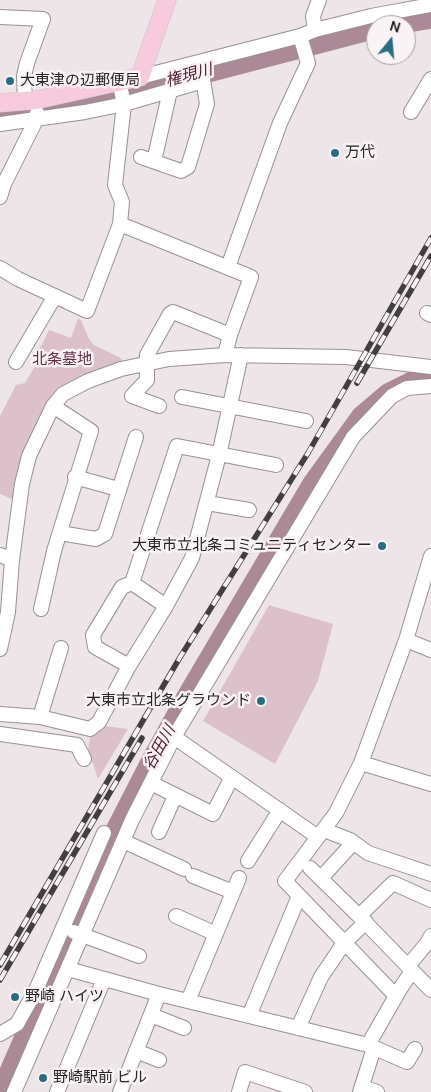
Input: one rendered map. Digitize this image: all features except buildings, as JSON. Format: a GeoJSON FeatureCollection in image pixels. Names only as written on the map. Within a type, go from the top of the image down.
{"type":"FeatureCollection","features":[{"type":"Feature","properties":{"kind":"main road"},"geometry":{"type":"LineString","coordinates":[[0,103],[34,108],[122,93],[140,77],[167,0]]}},
{"type":"Feature","properties":{"kind":"street"},"geometry":{"type":"LineString","coordinates":[[316,30],[313,16],[319,0]]}},
{"type":"Feature","properties":{"kind":"street"},"geometry":{"type":"LineString","coordinates":[[140,77],[200,62],[302,43],[316,30],[371,16],[431,5]]}},
{"type":"Feature","properties":{"kind":"street"},"geometry":{"type":"LineString","coordinates":[[0,17],[43,19],[24,76],[34,108],[1,188]]}},
{"type":"Feature","properties":{"kind":"street"},"geometry":{"type":"LineString","coordinates":[[228,267],[280,123],[308,63],[302,43]]}},
{"type":"Feature","properties":{"kind":"street"},"geometry":{"type":"LineString","coordinates":[[171,69],[173,89],[148,159],[181,171],[188,167],[207,104],[200,62]]}},
{"type":"Feature","properties":{"kind":"street"},"geometry":{"type":"LineString","coordinates":[[411,112],[431,79]]}},
{"type":"Feature","properties":{"kind":"street"},"geometry":{"type":"LineString","coordinates":[[0,268],[87,311],[120,224],[122,202],[115,185],[122,93],[173,89],[203,81]]}},
{"type":"Feature","properties":{"kind":"street"},"geometry":{"type":"LineString","coordinates":[[0,124],[34,108]]}},
{"type":"Feature","properties":{"kind":"street"},"geometry":{"type":"LineString","coordinates":[[120,224],[251,277],[230,334],[225,355]]}},
{"type":"Feature","properties":{"kind":"street"},"geometry":{"type":"LineString","coordinates":[[16,362],[55,296]]}},
{"type":"Feature","properties":{"kind":"street"},"geometry":{"type":"LineString","coordinates":[[159,406],[132,396],[147,380],[147,355],[170,314],[173,312],[230,334]]}},
{"type":"Feature","properties":{"kind":"street"},"geometry":{"type":"LineString","coordinates":[[0,645],[8,612],[12,560],[22,484],[29,456],[53,406],[63,394],[88,381],[121,369],[146,362],[169,359],[225,355],[346,357],[431,367]]}},
{"type":"Feature","properties":{"kind":"street"},"geometry":{"type":"LineString","coordinates":[[0,714],[40,717],[90,729],[99,722],[129,666],[166,606],[192,558],[219,455],[241,355]]}},
{"type":"Feature","properties":{"kind":"street"},"geometry":{"type":"LineString","coordinates":[[14,1092],[123,841],[174,737],[353,437],[392,396],[407,388],[431,386]]}},
{"type":"Feature","properties":{"kind":"street"},"geometry":{"type":"LineString","coordinates":[[182,397],[306,422]]}},
{"type":"Feature","properties":{"kind":"street"},"geometry":{"type":"LineString","coordinates":[[40,609],[54,550],[90,431],[53,406]]}},
{"type":"Feature","properties":{"kind":"street"},"geometry":{"type":"LineString","coordinates":[[60,533],[96,539],[104,534],[136,436]]}},
{"type":"Feature","properties":{"kind":"street"},"geometry":{"type":"LineString","coordinates":[[132,583],[177,446],[276,465]]}},
{"type":"Feature","properties":{"kind":"street"},"geometry":{"type":"LineString","coordinates":[[76,477],[118,489]]}},
{"type":"Feature","properties":{"kind":"street"},"geometry":{"type":"LineString","coordinates":[[207,503],[249,510]]}},
{"type":"Feature","properties":{"kind":"street"},"geometry":{"type":"LineString","coordinates":[[396,996],[285,881],[336,813],[361,763],[406,640],[431,556]]}},
{"type":"Feature","properties":{"kind":"street"},"geometry":{"type":"LineString","coordinates":[[132,583],[166,606]]}},
{"type":"Feature","properties":{"kind":"street"},"geometry":{"type":"LineString","coordinates":[[129,666],[95,647],[93,635],[122,587],[132,583]]}},
{"type":"Feature","properties":{"kind":"street"},"geometry":{"type":"LineString","coordinates":[[406,640],[431,650]]}},
{"type":"Feature","properties":{"kind":"street"},"geometry":{"type":"LineString","coordinates":[[40,717],[61,648]]}},
{"type":"Feature","properties":{"kind":"street"},"geometry":{"type":"LineString","coordinates":[[20,737],[23,716]]}},
{"type":"Feature","properties":{"kind":"street"},"geometry":{"type":"LineString","coordinates":[[0,734],[77,745],[84,759]]}},
{"type":"Feature","properties":{"kind":"street"},"geometry":{"type":"LineString","coordinates":[[174,737],[280,810],[321,833],[353,843],[368,853],[431,874]]}},
{"type":"Feature","properties":{"kind":"street"},"geometry":{"type":"LineString","coordinates":[[361,763],[431,784]]}},
{"type":"Feature","properties":{"kind":"street"},"geometry":{"type":"LineString","coordinates":[[155,785],[213,814],[232,777]]}},
{"type":"Feature","properties":{"kind":"street"},"geometry":{"type":"LineString","coordinates":[[159,832],[175,796]]}},
{"type":"Feature","properties":{"kind":"street"},"geometry":{"type":"LineString","coordinates":[[248,861],[280,810]]}},
{"type":"Feature","properties":{"kind":"street"},"geometry":{"type":"LineString","coordinates":[[0,1034],[17,1024],[36,990],[104,833]]}},
{"type":"Feature","properties":{"kind":"street"},"geometry":{"type":"LineString","coordinates":[[123,841],[188,873],[233,892]]}},
{"type":"Feature","properties":{"kind":"street"},"geometry":{"type":"LineString","coordinates":[[321,878],[353,843]]}},
{"type":"Feature","properties":{"kind":"street"},"geometry":{"type":"LineString","coordinates":[[310,868],[431,990]]}},
{"type":"Feature","properties":{"kind":"street"},"geometry":{"type":"LineString","coordinates":[[188,1001],[239,878]]}},
{"type":"Feature","properties":{"kind":"street"},"geometry":{"type":"LineString","coordinates":[[298,1028],[321,977],[362,919],[393,883],[431,900]]}},
{"type":"Feature","properties":{"kind":"street"},"geometry":{"type":"LineString","coordinates":[[249,1016],[299,896]]}},
{"type":"Feature","properties":{"kind":"street"},"geometry":{"type":"LineString","coordinates":[[176,916],[216,934]]}},
{"type":"Feature","properties":{"kind":"street"},"geometry":{"type":"LineString","coordinates":[[63,928],[139,956]]}},
{"type":"Feature","properties":{"kind":"street"},"geometry":{"type":"LineString","coordinates":[[377,1092],[361,1089],[371,1046],[410,968],[431,936]]}},
{"type":"Feature","properties":{"kind":"street"},"geometry":{"type":"LineString","coordinates":[[68,969],[159,994],[371,1046],[407,1062],[415,1049]]}},
{"type":"Feature","properties":{"kind":"street"},"geometry":{"type":"LineString","coordinates":[[57,1092],[104,979]]}},
{"type":"Feature","properties":{"kind":"street"},"geometry":{"type":"LineString","coordinates":[[120,1092],[159,994]]}},
{"type":"Feature","properties":{"kind":"street"},"geometry":{"type":"LineString","coordinates":[[151,1015],[184,1028]]}},
{"type":"Feature","properties":{"kind":"street"},"geometry":{"type":"LineString","coordinates":[[136,1051],[159,1060]]}},
{"type":"Feature","properties":{"kind":"street"},"geometry":{"type":"LineString","coordinates":[[239,1092],[245,1072],[305,1092]]}},
{"type":"Feature","properties":{"kind":"green space","name":"北条墓地"},"geometry":{"type":"Polygon","coordinates":[[[78,318],[81,320],[89,339],[94,345],[121,358],[122,361],[69,384],[14,500],[0,494],[0,416],[16,385],[25,383],[38,361],[35,358],[49,330],[71,338],[78,318]]]}},
{"type":"Feature","properties":{"kind":"green space","name":"大東市立北条グラウンド"},"geometry":{"type":"Polygon","coordinates":[[[269,605],[333,624],[318,681],[275,764],[203,721],[269,605]]]}},
{"type":"Feature","properties":{"kind":"green space"},"geometry":{"type":"Polygon","coordinates":[[[104,726],[128,729],[98,779],[88,749],[91,733],[104,726]]]}},
{"type":"Feature","properties":{"kind":"waterway","name":"権現川"},"geometry":{"type":"LineString","coordinates":[[416,21],[431,18]]}},
{"type":"Feature","properties":{"kind":"waterway","name":"権現川"},"geometry":{"type":"LineString","coordinates":[[0,116],[120,95],[366,31]]}},
{"type":"Feature","properties":{"kind":"waterway","name":"谷田川"},"geometry":{"type":"LineString","coordinates":[[1,1092],[112,838],[188,695],[312,485],[362,416],[388,394],[420,378],[431,379]]}},
{"type":"Feature","properties":{"kind":"railway"},"geometry":{"type":"LineString","coordinates":[[0,965],[179,659],[308,453],[431,238]]}},
{"type":"Feature","properties":{"kind":"railway"},"geometry":{"type":"LineString","coordinates":[[357,383],[431,256]]}},
{"type":"Feature","properties":{"kind":"railway"},"geometry":{"type":"LineString","coordinates":[[0,980],[142,738]]}},
{"type":"Feature","properties":{"kind":"place","name":"大東津の辺郵便局"},"geometry":{"type":"Point","coordinates":[10,81]}},
{"type":"Feature","properties":{"kind":"place","name":"万代"},"geometry":{"type":"Point","coordinates":[335,153]}},
{"type":"Feature","properties":{"kind":"place","name":"大東市立北条コミュニティセンター"},"geometry":{"type":"Point","coordinates":[382,546]}},
{"type":"Feature","properties":{"kind":"place","name":"大東市立北条グラウンド"},"geometry":{"type":"Point","coordinates":[261,701]}},
{"type":"Feature","properties":{"kind":"place","name":"野崎 ハイツ"},"geometry":{"type":"Point","coordinates":[15,997]}},
{"type":"Feature","properties":{"kind":"place","name":"野崎駅前 ビル"},"geometry":{"type":"Point","coordinates":[43,1078]}}]}
